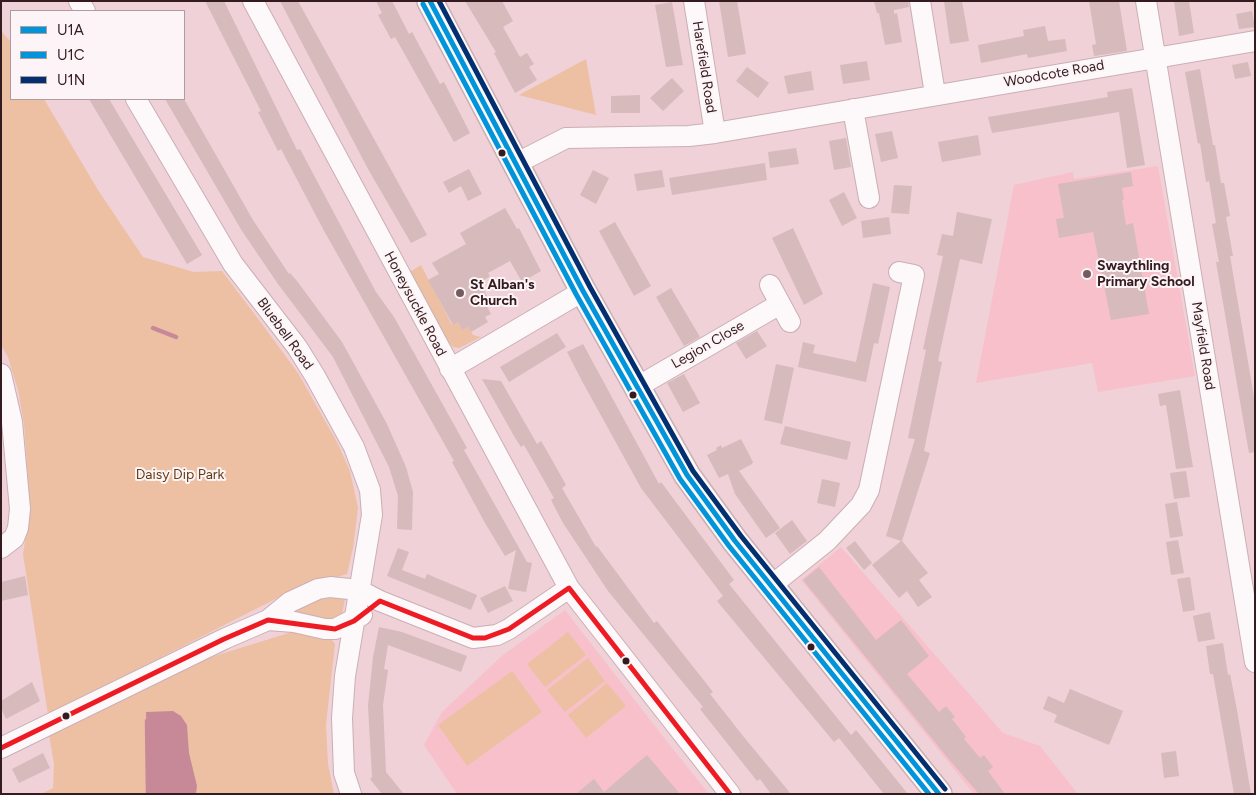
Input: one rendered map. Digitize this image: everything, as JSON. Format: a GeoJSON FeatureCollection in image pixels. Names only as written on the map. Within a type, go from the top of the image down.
{"type":"FeatureCollection","features":[{"type":"Feature","properties":{"kind":"main road"},"geometry":{"type":"LineString","coordinates":[[430,1],[583,291],[636,387],[703,498],[939,794]]}},
{"type":"Feature","properties":{"kind":"street","name":"Honeysuckle Road"},"geometry":{"type":"LineString","coordinates":[[253,1],[569,588],[730,794]]}},
{"type":"Feature","properties":{"kind":"street","name":"Harefield Road"},"geometry":{"type":"LineString","coordinates":[[694,1],[715,133]]}},
{"type":"Feature","properties":{"kind":"street"},"geometry":{"type":"LineString","coordinates":[[920,1],[935,94]]}},
{"type":"Feature","properties":{"kind":"street","name":"Mayfield Road"},"geometry":{"type":"LineString","coordinates":[[1146,1],[1255,662]]}},
{"type":"Feature","properties":{"kind":"street","name":"Woodcote Road"},"geometry":{"type":"LineString","coordinates":[[517,163],[566,138],[689,136],[715,133],[1255,41]]}},
{"type":"Feature","properties":{"kind":"street","name":"Bluebell Road"},"geometry":{"type":"LineString","coordinates":[[137,100],[233,264],[297,347],[354,447],[373,504],[354,621]]}},
{"type":"Feature","properties":{"kind":"street"},"geometry":{"type":"LineString","coordinates":[[853,109],[869,198]]}},
{"type":"Feature","properties":{"kind":"street"},"geometry":{"type":"LineString","coordinates":[[772,585],[834,534],[861,505],[869,490],[914,275],[899,272]]}},
{"type":"Feature","properties":{"kind":"street"},"geometry":{"type":"LineString","coordinates":[[770,285],[790,322]]}},
{"type":"Feature","properties":{"kind":"street"},"geometry":{"type":"LineString","coordinates":[[450,369],[583,291]]}},
{"type":"Feature","properties":{"kind":"street","name":"Legion Close"},"geometry":{"type":"LineString","coordinates":[[636,387],[780,304]]}},
{"type":"Feature","properties":{"kind":"street"},"geometry":{"type":"LineString","coordinates":[[1,374],[12,422],[20,510],[18,528],[14,538],[1,548]]}},
{"type":"Feature","properties":{"kind":"street"},"geometry":{"type":"LineString","coordinates":[[1,748],[224,639],[268,620],[290,602],[318,589],[330,587],[360,590],[380,602],[473,638],[485,638],[509,629],[569,588]]}},
{"type":"Feature","properties":{"kind":"street"},"geometry":{"type":"LineString","coordinates":[[268,620],[294,622],[325,629],[335,628],[354,621],[380,602]]}},
{"type":"Feature","properties":{"kind":"street"},"geometry":{"type":"LineString","coordinates":[[351,794],[344,773],[342,718],[345,676],[354,621]]}},
{"type":"Feature","properties":{"kind":"shaded area","name":"Swaythling Primary School"},"geometry":{"type":"Polygon","coordinates":[[[1158,166],[1195,376],[1098,392],[1092,363],[976,383],[1014,185],[1073,172],[1074,179],[1158,166]]]}},
{"type":"Feature","properties":{"kind":"shaded area"},"geometry":{"type":"Polygon","coordinates":[[[841,547],[1003,733],[1040,746],[1078,794],[974,794],[801,580],[841,547]]]}},
{"type":"Feature","properties":{"kind":"shaded area"},"geometry":{"type":"Polygon","coordinates":[[[565,610],[709,794],[457,794],[424,745],[442,712],[503,655],[565,610]]]}},
{"type":"Feature","properties":{"kind":"shaded area"},"geometry":{"type":"Polygon","coordinates":[[[173,711],[181,716],[187,725],[189,753],[197,786],[196,794],[148,794],[146,712],[173,711]]]}},
{"type":"Feature","properties":{"kind":"green space","name":"Daisy Dip Park"},"geometry":{"type":"Polygon","coordinates":[[[1,31],[10,41],[10,100],[45,100],[98,190],[143,257],[194,272],[222,271],[298,373],[337,442],[350,471],[358,508],[353,548],[347,574],[291,591],[48,715],[23,554],[30,508],[24,424],[18,390],[8,357],[1,345],[1,31]]]}},
{"type":"Feature","properties":{"kind":"green space"},"geometry":{"type":"Polygon","coordinates":[[[586,59],[596,115],[519,95],[586,59]]]}},
{"type":"Feature","properties":{"kind":"green space"},"geometry":{"type":"Polygon","coordinates":[[[421,265],[452,325],[458,322],[462,329],[468,327],[473,335],[481,337],[459,348],[453,347],[447,340],[410,272],[421,265]]]}},
{"type":"Feature","properties":{"kind":"green space"},"geometry":{"type":"Polygon","coordinates":[[[338,594],[345,599],[341,620],[328,623],[299,614],[297,610],[299,604],[338,594]]]}},
{"type":"Feature","properties":{"kind":"green space"},"geometry":{"type":"Polygon","coordinates":[[[292,632],[308,632],[332,640],[335,644],[326,725],[328,764],[334,794],[41,794],[53,788],[54,764],[49,735],[208,658],[292,632]]]}},
{"type":"Feature","properties":{"kind":"green space"},"geometry":{"type":"Polygon","coordinates":[[[568,632],[586,655],[545,687],[527,664],[568,632]]]}},
{"type":"Feature","properties":{"kind":"green space"},"geometry":{"type":"Polygon","coordinates":[[[588,658],[605,681],[565,712],[547,690],[588,658]]]}},
{"type":"Feature","properties":{"kind":"green space"},"geometry":{"type":"Polygon","coordinates":[[[512,671],[542,712],[467,766],[438,725],[512,671]]]}},
{"type":"Feature","properties":{"kind":"green space"},"geometry":{"type":"Polygon","coordinates":[[[607,683],[626,706],[586,738],[568,715],[607,683]]]}},
{"type":"Feature","properties":{"kind":"building"},"geometry":{"type":"Polygon","coordinates":[[[205,1],[224,1],[297,150],[300,149],[376,292],[394,317],[467,448],[464,450],[527,562],[532,563],[526,592],[508,589],[516,550],[505,556],[485,523],[452,462],[454,461],[323,229],[281,149],[278,151],[258,112],[261,111],[205,1]]]}},
{"type":"Feature","properties":{"kind":"building"},"geometry":{"type":"Polygon","coordinates":[[[280,1],[298,1],[427,235],[411,243],[368,169],[280,1]]]}},
{"type":"Feature","properties":{"kind":"building"},"geometry":{"type":"Polygon","coordinates":[[[376,1],[392,1],[409,34],[412,32],[440,84],[444,82],[470,133],[454,142],[395,37],[391,39],[378,15],[382,13],[376,1]]]}},
{"type":"Feature","properties":{"kind":"building"},"geometry":{"type":"Polygon","coordinates":[[[465,1],[502,1],[513,21],[503,27],[520,57],[527,53],[534,64],[529,67],[537,80],[515,93],[494,53],[496,52],[465,1]]]}},
{"type":"Feature","properties":{"kind":"building"},"geometry":{"type":"Polygon","coordinates":[[[719,1],[737,1],[746,54],[728,57],[719,1]]]}},
{"type":"Feature","properties":{"kind":"building"},"geometry":{"type":"Polygon","coordinates":[[[874,1],[908,1],[909,7],[894,10],[894,14],[897,13],[902,42],[885,45],[879,13],[877,13],[874,1]]]}},
{"type":"Feature","properties":{"kind":"building"},"geometry":{"type":"Polygon","coordinates":[[[944,1],[962,1],[969,41],[950,44],[944,1]]]}},
{"type":"Feature","properties":{"kind":"building"},"geometry":{"type":"Polygon","coordinates":[[[1089,1],[1119,1],[1127,51],[1094,56],[1092,45],[1096,44],[1089,1]]]}},
{"type":"Feature","properties":{"kind":"building"},"geometry":{"type":"Polygon","coordinates":[[[1174,1],[1189,1],[1194,33],[1179,36],[1174,1]]]}},
{"type":"Feature","properties":{"kind":"building"},"geometry":{"type":"Polygon","coordinates":[[[672,2],[683,65],[666,67],[655,5],[672,2]]]}},
{"type":"Feature","properties":{"kind":"building"},"geometry":{"type":"Polygon","coordinates":[[[1252,11],[1255,27],[1239,29],[1236,14],[1252,11]]]}},
{"type":"Feature","properties":{"kind":"building"},"geometry":{"type":"Polygon","coordinates":[[[1045,26],[1048,41],[1065,39],[1067,51],[1028,58],[1027,54],[981,63],[978,45],[1024,36],[1023,30],[1045,26]]]}},
{"type":"Feature","properties":{"kind":"building"},"geometry":{"type":"Polygon","coordinates":[[[867,61],[870,80],[843,84],[840,65],[867,61]]]}},
{"type":"Feature","properties":{"kind":"building"},"geometry":{"type":"Polygon","coordinates":[[[1248,62],[1251,76],[1235,79],[1232,65],[1248,62]]]}},
{"type":"Feature","properties":{"kind":"building"},"geometry":{"type":"Polygon","coordinates":[[[747,67],[769,83],[758,98],[736,81],[747,67]]]}},
{"type":"Feature","properties":{"kind":"building"},"geometry":{"type":"Polygon","coordinates":[[[1200,69],[1213,145],[1215,145],[1221,183],[1224,183],[1230,216],[1226,217],[1233,256],[1230,256],[1255,403],[1255,452],[1249,453],[1216,262],[1219,262],[1212,224],[1216,223],[1209,181],[1206,182],[1185,72],[1200,69]]]}},
{"type":"Feature","properties":{"kind":"building"},"geometry":{"type":"Polygon","coordinates":[[[811,71],[814,90],[788,94],[784,76],[811,71]]]}},
{"type":"Feature","properties":{"kind":"building"},"geometry":{"type":"Polygon","coordinates":[[[672,78],[684,91],[663,111],[650,98],[672,78]]]}},
{"type":"Feature","properties":{"kind":"building"},"geometry":{"type":"Polygon","coordinates":[[[1132,88],[1145,165],[1127,168],[1119,112],[992,133],[988,117],[1108,97],[1107,92],[1132,88]]]}},
{"type":"Feature","properties":{"kind":"building"},"geometry":{"type":"Polygon","coordinates":[[[640,95],[640,113],[611,113],[611,96],[640,95]]]}},
{"type":"Feature","properties":{"kind":"building"},"geometry":{"type":"Polygon","coordinates":[[[90,100],[110,100],[202,255],[187,264],[90,100]]]}},
{"type":"Feature","properties":{"kind":"building"},"geometry":{"type":"Polygon","coordinates":[[[166,100],[185,100],[253,220],[289,274],[297,281],[342,342],[387,424],[406,467],[413,492],[412,530],[397,529],[398,496],[389,467],[333,357],[278,284],[242,231],[166,100]]]}},
{"type":"Feature","properties":{"kind":"building"},"geometry":{"type":"Polygon","coordinates":[[[892,131],[898,158],[881,162],[875,134],[892,131]]]}},
{"type":"Feature","properties":{"kind":"building"},"geometry":{"type":"Polygon","coordinates":[[[978,135],[981,155],[942,162],[938,142],[978,135]]]}},
{"type":"Feature","properties":{"kind":"building"},"geometry":{"type":"Polygon","coordinates":[[[846,138],[851,167],[834,170],[829,141],[846,138]]]}},
{"type":"Feature","properties":{"kind":"building"},"geometry":{"type":"Polygon","coordinates":[[[796,148],[799,164],[770,168],[768,152],[796,148]]]}},
{"type":"Feature","properties":{"kind":"building"},"geometry":{"type":"Polygon","coordinates":[[[765,163],[767,180],[672,195],[669,178],[765,163]]]}},
{"type":"Feature","properties":{"kind":"building"},"geometry":{"type":"Polygon","coordinates":[[[469,169],[482,194],[468,201],[461,186],[449,193],[443,182],[469,169]]]}},
{"type":"Feature","properties":{"kind":"building"},"geometry":{"type":"Polygon","coordinates":[[[593,170],[609,178],[596,204],[580,195],[593,170]]]}},
{"type":"Feature","properties":{"kind":"building"},"geometry":{"type":"Polygon","coordinates":[[[662,170],[665,187],[637,191],[634,174],[662,170]]]}},
{"type":"Feature","properties":{"kind":"building"},"geometry":{"type":"Polygon","coordinates":[[[1131,172],[1133,186],[1122,188],[1124,200],[1122,200],[1126,225],[1133,223],[1149,314],[1111,320],[1093,232],[1059,238],[1056,219],[1064,218],[1058,184],[1131,172]]]}},
{"type":"Feature","properties":{"kind":"building"},"geometry":{"type":"Polygon","coordinates":[[[894,185],[912,186],[909,214],[891,213],[894,185]]]}},
{"type":"Feature","properties":{"kind":"building"},"geometry":{"type":"Polygon","coordinates":[[[844,192],[857,218],[842,226],[829,200],[844,192]]]}},
{"type":"Feature","properties":{"kind":"building"},"geometry":{"type":"Polygon","coordinates":[[[505,208],[517,229],[519,228],[541,271],[522,282],[510,261],[488,273],[490,276],[480,283],[491,304],[487,306],[491,314],[485,317],[488,322],[471,332],[468,327],[462,330],[458,322],[453,325],[428,280],[439,274],[432,263],[466,244],[460,233],[505,208]]]}},
{"type":"Feature","properties":{"kind":"building"},"geometry":{"type":"Polygon","coordinates":[[[957,212],[992,219],[982,264],[960,259],[938,361],[942,362],[924,451],[930,453],[902,541],[928,573],[919,580],[932,597],[918,607],[907,591],[899,598],[872,565],[901,541],[886,536],[915,439],[908,438],[926,350],[923,349],[943,256],[937,255],[942,234],[953,236],[957,212]]]}},
{"type":"Feature","properties":{"kind":"building"},"geometry":{"type":"Polygon","coordinates":[[[889,217],[891,234],[863,238],[861,221],[889,217]]]}},
{"type":"Feature","properties":{"kind":"building"},"geometry":{"type":"Polygon","coordinates":[[[615,222],[651,286],[634,296],[599,231],[615,222]]]}},
{"type":"Feature","properties":{"kind":"building"},"geometry":{"type":"Polygon","coordinates":[[[793,228],[823,294],[804,305],[772,238],[793,228]]]}},
{"type":"Feature","properties":{"kind":"building"},"geometry":{"type":"Polygon","coordinates":[[[873,283],[890,287],[878,344],[874,343],[866,382],[798,367],[803,342],[815,345],[813,353],[856,362],[873,283]]]}},
{"type":"Feature","properties":{"kind":"building"},"geometry":{"type":"Polygon","coordinates":[[[671,288],[700,337],[684,346],[656,297],[671,288]]]}},
{"type":"Feature","properties":{"kind":"building"},"geometry":{"type":"Polygon","coordinates":[[[757,331],[767,346],[746,359],[736,343],[757,331]]]}},
{"type":"Feature","properties":{"kind":"building"},"geometry":{"type":"Polygon","coordinates":[[[557,333],[566,347],[509,382],[500,367],[557,333]]]}},
{"type":"Feature","properties":{"kind":"building"},"geometry":{"type":"Polygon","coordinates":[[[583,344],[659,484],[661,482],[734,580],[729,584],[851,735],[856,730],[908,794],[884,794],[839,738],[834,742],[717,601],[723,596],[641,488],[582,381],[567,352],[583,344]]]}},
{"type":"Feature","properties":{"kind":"building"},"geometry":{"type":"Polygon","coordinates":[[[776,364],[794,368],[782,424],[764,420],[776,364]]]}},
{"type":"Feature","properties":{"kind":"building"},"geometry":{"type":"Polygon","coordinates":[[[684,374],[700,403],[683,412],[667,383],[684,374]]]}},
{"type":"Feature","properties":{"kind":"building"},"geometry":{"type":"Polygon","coordinates":[[[482,379],[501,381],[537,444],[541,441],[547,451],[566,485],[562,488],[596,547],[654,623],[657,621],[713,692],[710,694],[791,794],[771,794],[760,779],[757,781],[700,709],[703,707],[608,591],[563,523],[551,500],[554,498],[524,445],[521,447],[514,436],[482,379]]]}},
{"type":"Feature","properties":{"kind":"building"},"geometry":{"type":"Polygon","coordinates":[[[1180,390],[1193,467],[1176,469],[1166,405],[1160,406],[1158,394],[1180,390]]]}},
{"type":"Feature","properties":{"kind":"building"},"geometry":{"type":"Polygon","coordinates":[[[785,426],[851,442],[847,460],[780,444],[785,426]]]}},
{"type":"Feature","properties":{"kind":"building"},"geometry":{"type":"Polygon","coordinates":[[[741,439],[753,462],[739,471],[780,528],[766,538],[735,494],[728,474],[719,478],[707,455],[717,450],[716,448],[721,445],[722,448],[741,439]]]}},
{"type":"Feature","properties":{"kind":"building"},"geometry":{"type":"Polygon","coordinates":[[[1186,471],[1190,497],[1174,499],[1170,473],[1186,471]]]}},
{"type":"Feature","properties":{"kind":"building"},"geometry":{"type":"Polygon","coordinates":[[[822,479],[840,483],[835,507],[817,503],[822,479]]]}},
{"type":"Feature","properties":{"kind":"building"},"geometry":{"type":"Polygon","coordinates":[[[1177,502],[1183,536],[1170,538],[1165,504],[1177,502]]]}},
{"type":"Feature","properties":{"kind":"building"},"geometry":{"type":"Polygon","coordinates":[[[792,520],[807,541],[790,554],[775,533],[792,520]]]}},
{"type":"Feature","properties":{"kind":"building"},"geometry":{"type":"Polygon","coordinates":[[[1178,540],[1184,573],[1171,575],[1166,542],[1178,540]]]}},
{"type":"Feature","properties":{"kind":"building"},"geometry":{"type":"Polygon","coordinates":[[[855,541],[872,563],[864,570],[846,548],[855,541]]]}},
{"type":"Feature","properties":{"kind":"building"},"geometry":{"type":"Polygon","coordinates":[[[398,548],[409,552],[402,570],[425,579],[427,574],[477,595],[471,610],[387,576],[398,548]]]}},
{"type":"Feature","properties":{"kind":"building"},"geometry":{"type":"Polygon","coordinates":[[[819,567],[876,640],[901,620],[929,656],[907,674],[939,712],[946,706],[955,717],[952,719],[966,737],[964,739],[980,758],[984,755],[993,767],[988,771],[1005,794],[979,794],[947,757],[803,580],[819,567]]]}},
{"type":"Feature","properties":{"kind":"building"},"geometry":{"type":"Polygon","coordinates":[[[25,576],[28,595],[1,601],[1,582],[25,576]]]}},
{"type":"Feature","properties":{"kind":"building"},"geometry":{"type":"Polygon","coordinates":[[[1190,577],[1195,610],[1183,612],[1177,579],[1190,577]]]}},
{"type":"Feature","properties":{"kind":"building"},"geometry":{"type":"Polygon","coordinates":[[[505,586],[513,601],[488,613],[480,598],[505,586]]]}},
{"type":"Feature","properties":{"kind":"building"},"geometry":{"type":"Polygon","coordinates":[[[1210,612],[1215,639],[1198,642],[1193,616],[1210,612]]]}},
{"type":"Feature","properties":{"kind":"building"},"geometry":{"type":"Polygon","coordinates":[[[379,627],[402,632],[467,656],[461,672],[388,645],[384,669],[388,670],[383,705],[386,772],[404,794],[382,794],[370,779],[372,777],[368,706],[373,657],[379,627]]]}},
{"type":"Feature","properties":{"kind":"building"},"geometry":{"type":"Polygon","coordinates":[[[1223,643],[1228,675],[1230,674],[1237,710],[1251,794],[1234,794],[1213,674],[1210,674],[1206,646],[1223,643]]]}},
{"type":"Feature","properties":{"kind":"building"},"geometry":{"type":"Polygon","coordinates":[[[32,682],[40,701],[6,719],[1,708],[1,701],[32,682]]]}},
{"type":"Feature","properties":{"kind":"building"},"geometry":{"type":"Polygon","coordinates":[[[1070,689],[1123,711],[1109,745],[1054,722],[1057,715],[1043,709],[1048,696],[1064,703],[1070,689]]]}},
{"type":"Feature","properties":{"kind":"building"},"geometry":{"type":"Polygon","coordinates":[[[1176,751],[1179,776],[1164,778],[1161,753],[1176,751]]]}},
{"type":"Feature","properties":{"kind":"building"},"geometry":{"type":"Polygon","coordinates":[[[43,753],[50,768],[19,783],[12,769],[43,753]]]}},
{"type":"Feature","properties":{"kind":"building"},"geometry":{"type":"Polygon","coordinates":[[[647,755],[680,794],[576,794],[594,779],[604,792],[647,755]]]}},
{"type":"Feature","properties":{"kind":"waterway"},"geometry":{"type":"LineString","coordinates":[[153,328],[176,337]]}},
{"type":"Feature","properties":{"kind":"waterway"},"geometry":{"type":"LineString","coordinates":[[147,721],[148,794]]}},
{"type":"Feature","properties":{"kind":"transit line","name":"U1A"},"geometry":{"type":"LineString","coordinates":[[430,1],[583,291],[687,475],[735,541],[939,794]]}},
{"type":"Feature","properties":{"kind":"transit line","name":"U1N"},"geometry":{"type":"LineString","coordinates":[[439,1],[590,287],[693,471],[741,536],[945,789]]}},
{"type":"Feature","properties":{"kind":"transit line","name":"U1C"},"geometry":{"type":"LineString","coordinates":[[423,4],[576,294],[680,479],[729,546],[929,794]]}},
{"type":"Feature","properties":{"kind":"transit line"},"geometry":{"type":"LineString","coordinates":[[1,748],[224,639],[268,620],[335,629],[354,621],[380,601],[473,638],[485,638],[509,629],[569,588],[730,794]]}},
{"type":"Feature","properties":{"kind":"place","name":"Swaythling Primary School"},"geometry":{"type":"Point","coordinates":[1087,274]}},
{"type":"Feature","properties":{"kind":"place","name":"St Alban's Church"},"geometry":{"type":"Point","coordinates":[460,293]}}]}
